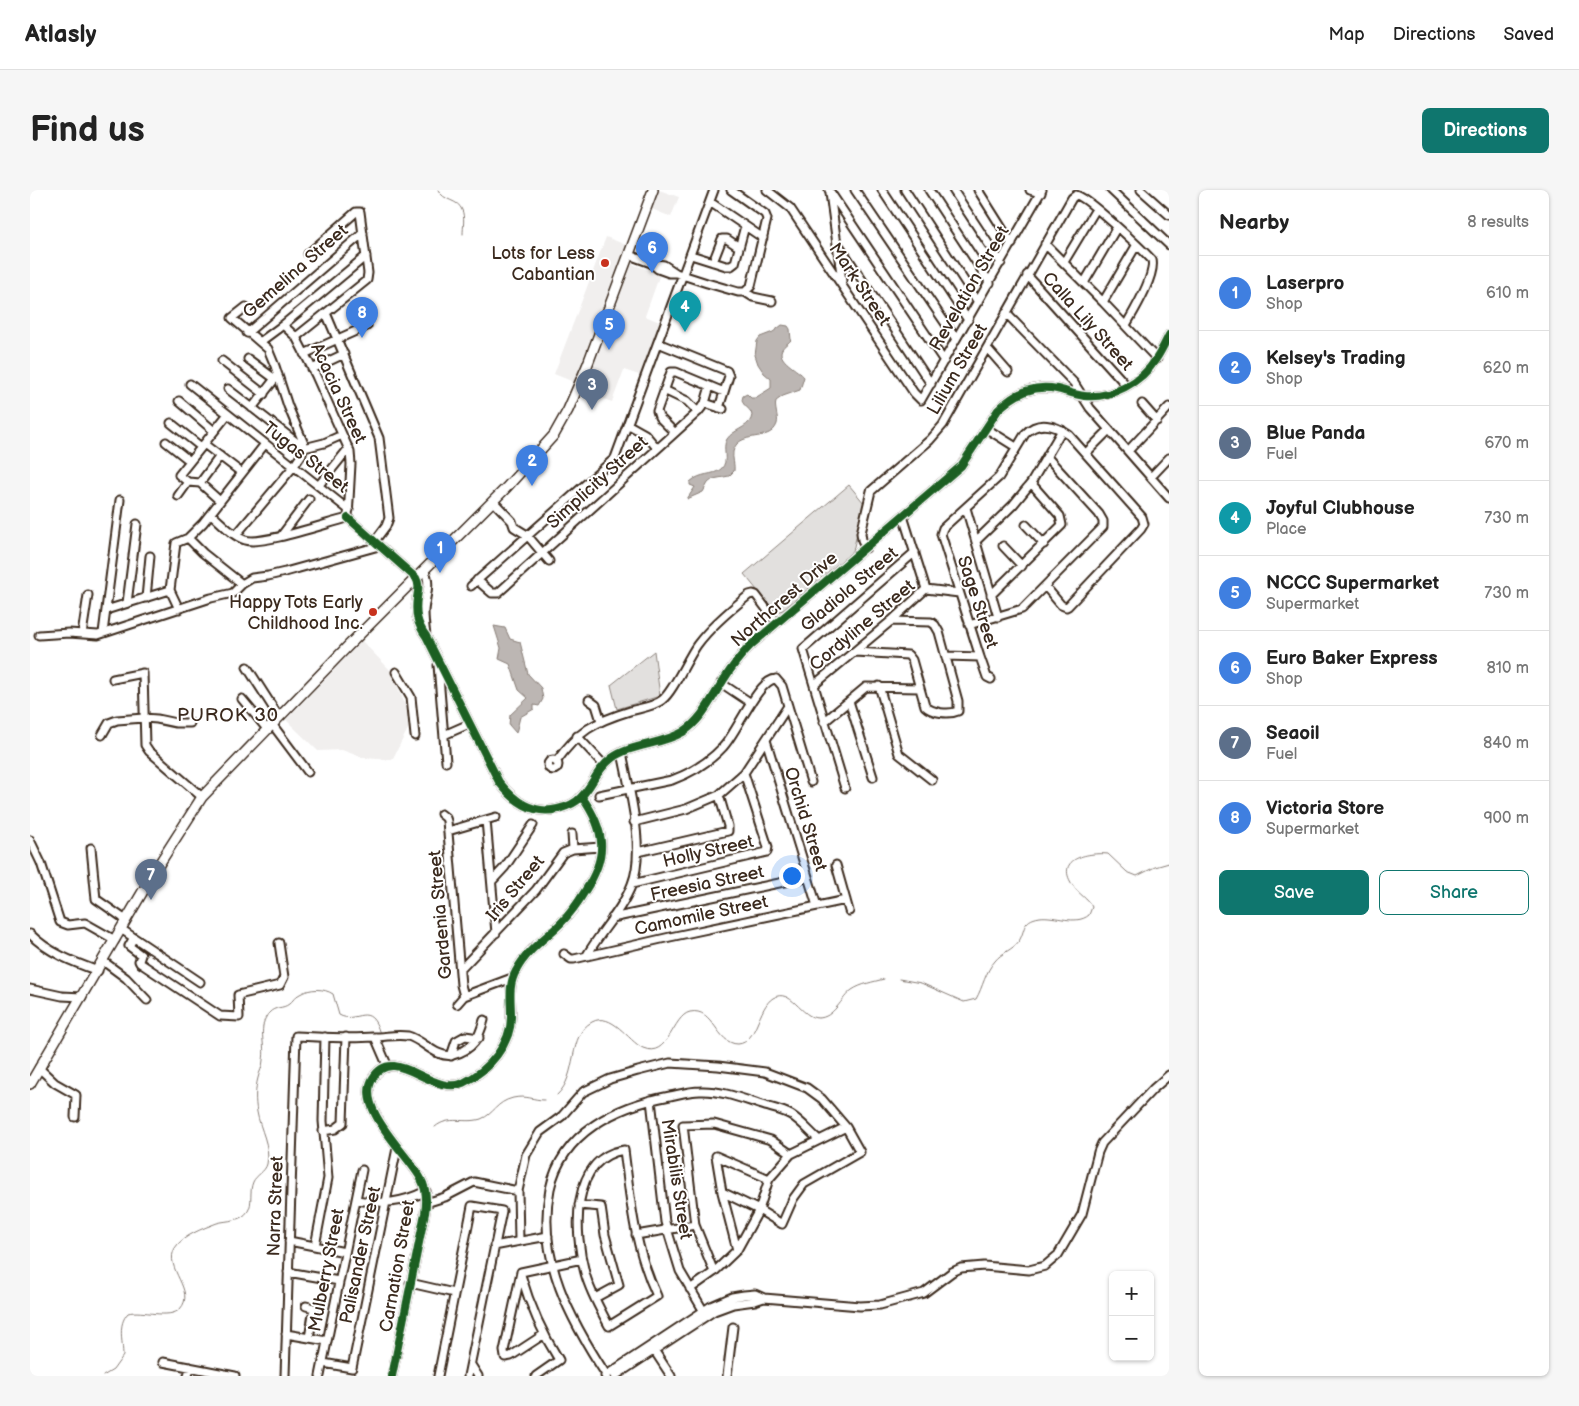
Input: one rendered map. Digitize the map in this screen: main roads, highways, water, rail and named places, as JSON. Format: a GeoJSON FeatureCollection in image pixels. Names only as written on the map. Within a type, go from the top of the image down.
{"type":"FeatureCollection","features":[{"type":"Feature","properties":{"kind":"main road"},"geometry":{"type":"LineString","coordinates":[[30,1084],[176,836],[202,797],[532,460],[562,424],[587,366],[653,190]]}},
{"type":"Feature","properties":{"kind":"waterway"},"geometry":{"type":"LineString","coordinates":[[438,190],[444,197],[460,206],[463,216],[463,234]]}},
{"type":"Feature","properties":{"kind":"waterway"},"geometry":{"type":"LineString","coordinates":[[899,979],[921,983],[964,1002],[976,999],[992,965],[998,958],[1017,944],[1025,926],[1030,920],[1040,917],[1078,920],[1089,915],[1092,907],[1074,887],[1069,877],[1068,870],[1070,864],[1075,859],[1091,854],[1108,854],[1127,872],[1137,876],[1155,867],[1169,863]]}},
{"type":"Feature","properties":{"kind":"waterway"},"geometry":{"type":"LineString","coordinates":[[557,1095],[564,1087],[568,1077],[579,1036],[584,1028],[592,1022],[606,1020],[643,1048],[652,1050],[659,1048],[665,1042],[684,1015],[690,1012],[698,1012],[705,1015],[725,1038],[738,1044],[749,1038],[764,1009],[773,998],[785,996],[812,1017],[824,1017],[829,1015],[852,990],[884,979]]}},
{"type":"Feature","properties":{"kind":"waterway"},"geometry":{"type":"LineString","coordinates":[[103,1376],[113,1370],[123,1356],[121,1333],[128,1313],[169,1314],[180,1309],[184,1302],[183,1287],[172,1256],[178,1244],[188,1236],[206,1227],[242,1217],[248,1211],[253,1182],[266,1167],[268,1157],[268,1151],[258,1119],[256,1095],[257,1082],[264,1054],[263,1024],[269,1013],[274,1009],[287,1006],[304,992],[321,990],[333,994],[339,1015],[345,1017],[367,1015],[372,1018],[380,1034]]}},
{"type":"Feature","properties":{"kind":"waterway"},"geometry":{"type":"LineString","coordinates":[[435,1127],[446,1121],[481,1119],[503,1102],[513,1098],[522,1097],[544,1100]]}},
{"type":"Feature","properties":{"kind":"place","name":"Lots for Less Cabantian"},"geometry":{"type":"Point","coordinates":[605,263]}},
{"type":"Feature","properties":{"kind":"place","name":"Euro Baker Express"},"geometry":{"type":"Point","coordinates":[652,273]}},
{"type":"Feature","properties":{"kind":"place","name":"Joyful Clubhouse"},"geometry":{"type":"Point","coordinates":[685,332]}},
{"type":"Feature","properties":{"kind":"place","name":"Victoria Store"},"geometry":{"type":"Point","coordinates":[362,338]}},
{"type":"Feature","properties":{"kind":"place","name":"NCCC Supermarket"},"geometry":{"type":"Point","coordinates":[609,350]}},
{"type":"Feature","properties":{"kind":"place","name":"Blue Panda"},"geometry":{"type":"Point","coordinates":[592,410]}},
{"type":"Feature","properties":{"kind":"place","name":"Kelsey's Trading"},"geometry":{"type":"Point","coordinates":[532,486]}},
{"type":"Feature","properties":{"kind":"place","name":"Laserpro"},"geometry":{"type":"Point","coordinates":[440,573]}},
{"type":"Feature","properties":{"kind":"place","name":"Happy Tots Early Childhood Inc."},"geometry":{"type":"Point","coordinates":[373,612]}},
{"type":"Feature","properties":{"kind":"place","name":"Seaoil"},"geometry":{"type":"Point","coordinates":[151,900]}},
{"type":"Feature","properties":{"kind":"district","name":"PUROK 30"},"geometry":{"type":"Point","coordinates":[228,714]}}]}
